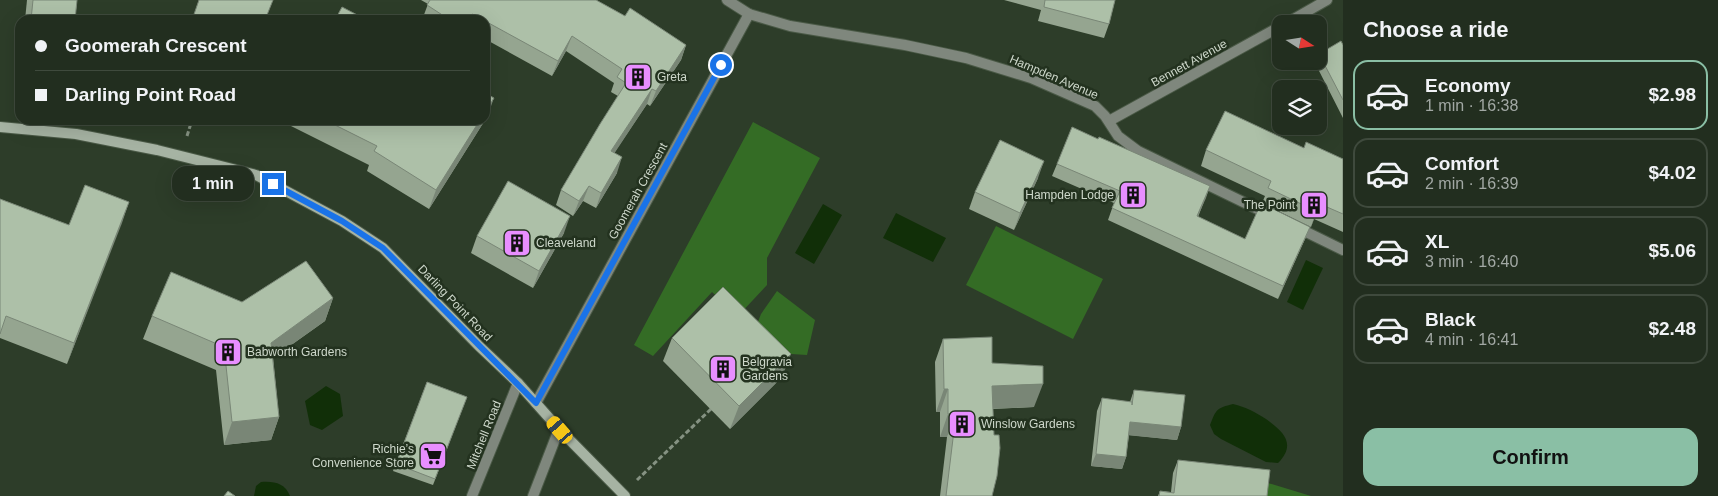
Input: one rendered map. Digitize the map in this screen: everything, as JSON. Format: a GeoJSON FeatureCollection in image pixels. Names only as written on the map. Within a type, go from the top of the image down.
{"type":"FeatureCollection","features":[{"type":"Feature","properties":{"kind":"street"},"geometry":{"type":"LineString","coordinates":[[727,0],[749,14]]}},
{"type":"Feature","properties":{"kind":"street"},"geometry":{"type":"LineString","coordinates":[[1301,15],[1327,0]]}},
{"type":"Feature","properties":{"kind":"street","name":"Hampden Avenue"},"geometry":{"type":"LineString","coordinates":[[749,14],[790,26],[905,45],[994,66],[1031,78],[1081,99],[1101,111],[1118,136],[1138,151],[1343,250]]}},
{"type":"Feature","properties":{"kind":"street","name":"Goomerah Crescent"},"geometry":{"type":"LineString","coordinates":[[536,403],[749,14]]}},
{"type":"Feature","properties":{"kind":"street","name":"Bennett Avenue"},"geometry":{"type":"LineString","coordinates":[[1109,121],[1272,31]]}},
{"type":"Feature","properties":{"kind":"street","name":"Darling Point Road"},"geometry":{"type":"LineString","coordinates":[[0,127],[76,134],[157,150],[256,174],[342,221],[383,248],[518,383],[560,430],[624,495]]}},
{"type":"Feature","properties":{"kind":"street","name":"Mitchell Road"},"geometry":{"type":"LineString","coordinates":[[472,496],[518,383]]}},
{"type":"Feature","properties":{"kind":"street"},"geometry":{"type":"LineString","coordinates":[[533,496],[560,430]]}},
{"type":"Feature","properties":{"kind":"path"},"geometry":{"type":"LineString","coordinates":[[624,495],[711,409]]}},
{"type":"Feature","properties":{"kind":"shaded area"},"geometry":{"type":"Polygon","coordinates":[[[753,122],[820,158],[767,258],[767,285],[738,316],[712,292],[653,356],[634,345],[753,122]]]}},
{"type":"Feature","properties":{"kind":"shaded area"},"geometry":{"type":"Polygon","coordinates":[[[823,204],[842,215],[814,264],[795,253],[823,204]]]}},
{"type":"Feature","properties":{"kind":"shaded area"},"geometry":{"type":"Polygon","coordinates":[[[896,213],[946,238],[933,262],[883,238],[896,213]]]}},
{"type":"Feature","properties":{"kind":"shaded area"},"geometry":{"type":"Polygon","coordinates":[[[996,226],[1103,279],[1073,339],[966,285],[996,226]]]}},
{"type":"Feature","properties":{"kind":"shaded area"},"geometry":{"type":"Polygon","coordinates":[[[1306,260],[1323,268],[1303,310],[1287,302],[1306,260]]]}},
{"type":"Feature","properties":{"kind":"shaded area"},"geometry":{"type":"Polygon","coordinates":[[[777,291],[815,320],[807,355],[791,354],[779,366],[752,337],[761,314],[777,291]]]}},
{"type":"Feature","properties":{"kind":"shaded area"},"geometry":{"type":"Polygon","coordinates":[[[326,386],[340,394],[343,416],[322,430],[310,425],[305,401],[326,386]]]}},
{"type":"Feature","properties":{"kind":"shaded area"},"geometry":{"type":"Polygon","coordinates":[[[1233,404],[1258,414],[1282,433],[1287,444],[1287,450],[1278,463],[1266,462],[1214,434],[1210,425],[1216,412],[1220,408],[1233,404]]]}},
{"type":"Feature","properties":{"kind":"shaded area"},"geometry":{"type":"Polygon","coordinates":[[[261,482],[278,484],[285,488],[290,496],[254,496],[256,486],[261,482]]]}},
{"type":"Feature","properties":{"kind":"shaded area"},"geometry":{"type":"Polygon","coordinates":[[[1265,482],[1311,496],[1263,496],[1265,482]]]}},
{"type":"Feature","properties":{"kind":"building"},"geometry":{"type":"Polygon","coordinates":[[[33,0],[77,0],[76,15],[32,15],[33,0]]]}},
{"type":"Feature","properties":{"kind":"building"},"geometry":{"type":"Polygon","coordinates":[[[199,0],[273,0],[267,15],[194,15],[199,0]]]}},
{"type":"Feature","properties":{"kind":"building"},"geometry":{"type":"Polygon","coordinates":[[[430,0],[596,0],[625,16],[630,8],[686,45],[656,91],[652,89],[611,151],[622,157],[601,193],[589,186],[579,201],[561,190],[626,83],[617,77],[622,69],[572,36],[558,61],[490,24],[490,15],[442,15],[427,5],[430,0]]]}},
{"type":"Feature","properties":{"kind":"building"},"geometry":{"type":"Polygon","coordinates":[[[1045,0],[1115,0],[1109,24],[1044,7],[1045,0]]]}},
{"type":"Feature","properties":{"kind":"building"},"geometry":{"type":"Polygon","coordinates":[[[342,7],[357,15],[338,15],[342,7]]]}},
{"type":"Feature","properties":{"kind":"building"},"geometry":{"type":"Polygon","coordinates":[[[1341,41],[1343,45],[1343,100],[1327,70],[1328,49],[1341,41]]]}},
{"type":"Feature","properties":{"kind":"building"},"geometry":{"type":"Polygon","coordinates":[[[490,96],[494,98],[490,105],[490,96]]]}},
{"type":"Feature","properties":{"kind":"building","name":"The Point"},"geometry":{"type":"Polygon","coordinates":[[[1225,111],[1272,133],[1272,135],[1276,135],[1304,148],[1306,142],[1343,159],[1343,214],[1320,204],[1316,211],[1268,188],[1271,181],[1206,150],[1225,111]]]}},
{"type":"Feature","properties":{"kind":"building"},"geometry":{"type":"Polygon","coordinates":[[[335,125],[477,125],[436,190],[374,151],[377,146],[335,125]]]}},
{"type":"Feature","properties":{"kind":"building"},"geometry":{"type":"Polygon","coordinates":[[[1072,127],[1210,186],[1197,216],[1245,239],[1261,203],[1310,227],[1283,286],[1112,208],[1120,191],[1057,164],[1072,127]]]}},
{"type":"Feature","properties":{"kind":"building"},"geometry":{"type":"Polygon","coordinates":[[[1000,140],[1044,161],[1020,213],[975,192],[1000,140]]]}},
{"type":"Feature","properties":{"kind":"building","name":"Cleaveland"},"geometry":{"type":"Polygon","coordinates":[[[508,181],[570,216],[539,271],[477,236],[508,181]]]}},
{"type":"Feature","properties":{"kind":"building"},"geometry":{"type":"Polygon","coordinates":[[[85,185],[129,202],[74,343],[6,316],[0,334],[0,199],[69,225],[85,185]]]}},
{"type":"Feature","properties":{"kind":"building","name":"Babworth Gardens"},"geometry":{"type":"Polygon","coordinates":[[[306,261],[333,298],[271,343],[279,417],[232,422],[224,347],[152,316],[171,272],[242,302],[306,261]]]}},
{"type":"Feature","properties":{"kind":"building","name":"Belgravia Gardens"},"geometry":{"type":"Polygon","coordinates":[[[723,287],[791,354],[739,406],[672,338],[723,287]]]}},
{"type":"Feature","properties":{"kind":"building"},"geometry":{"type":"Polygon","coordinates":[[[992,337],[992,363],[1043,366],[1043,384],[992,386],[994,435],[999,435],[1000,448],[997,476],[992,496],[946,496],[956,414],[948,414],[948,389],[944,389],[943,339],[992,337]]]}},
{"type":"Feature","properties":{"kind":"building"},"geometry":{"type":"Polygon","coordinates":[[[427,382],[467,397],[435,479],[396,464],[427,382]]]}},
{"type":"Feature","properties":{"kind":"building"},"geometry":{"type":"Polygon","coordinates":[[[1134,390],[1185,395],[1181,427],[1130,422],[1126,457],[1096,454],[1102,398],[1132,402],[1132,405],[1134,390]]]}},
{"type":"Feature","properties":{"kind":"building"},"geometry":{"type":"Polygon","coordinates":[[[1178,460],[1270,470],[1267,496],[1159,496],[1160,491],[1174,493],[1178,460]]]}},
{"type":"Feature","properties":{"kind":"building"},"geometry":{"type":"Polygon","coordinates":[[[228,491],[235,496],[224,496],[228,491]]]}},
{"type":"Feature","properties":{"kind":"place","name":"Greta"},"geometry":{"type":"Point","coordinates":[638,77]}},
{"type":"Feature","properties":{"kind":"place","name":"Hampden Lodge"},"geometry":{"type":"Point","coordinates":[1133,195]}},
{"type":"Feature","properties":{"kind":"place","name":"The Point"},"geometry":{"type":"Point","coordinates":[1314,205]}},
{"type":"Feature","properties":{"kind":"place","name":"Cleaveland"},"geometry":{"type":"Point","coordinates":[517,243]}},
{"type":"Feature","properties":{"kind":"place","name":"Babworth Gardens"},"geometry":{"type":"Point","coordinates":[228,352]}},
{"type":"Feature","properties":{"kind":"place","name":"Belgravia Gardens"},"geometry":{"type":"Point","coordinates":[723,369]}},
{"type":"Feature","properties":{"kind":"place","name":"Winslow Gardens"},"geometry":{"type":"Point","coordinates":[962,424]}},
{"type":"Feature","properties":{"kind":"place","name":"Richie’s Convenience Store"},"geometry":{"type":"Point","coordinates":[433,456]}},
{"type":"Feature","properties":{"kind":"route"},"geometry":{"type":"LineString","coordinates":[[273,184],[342,221],[383,248],[536,403],[721,65]]}}]}
